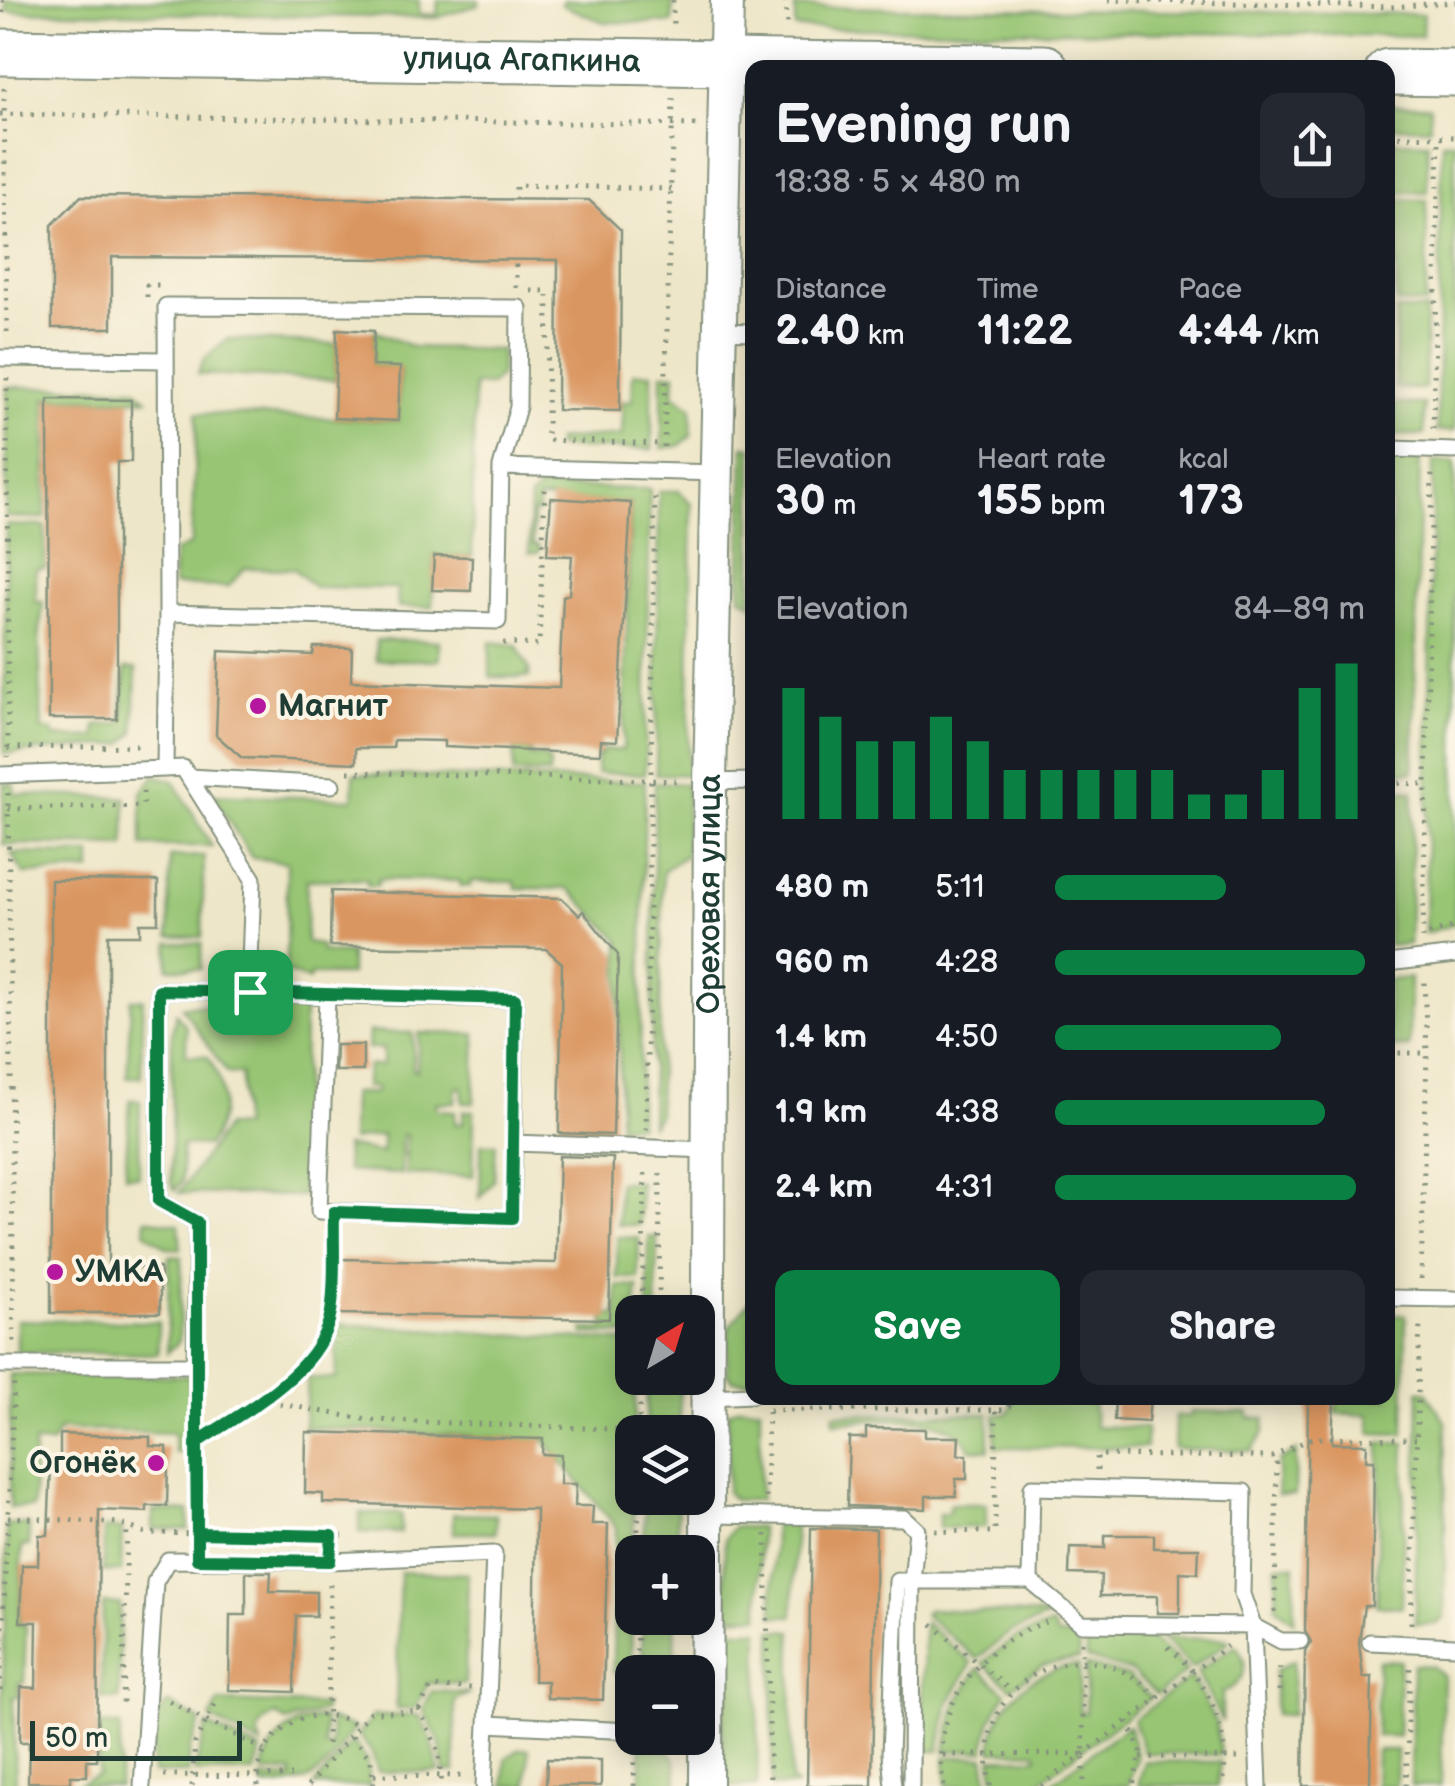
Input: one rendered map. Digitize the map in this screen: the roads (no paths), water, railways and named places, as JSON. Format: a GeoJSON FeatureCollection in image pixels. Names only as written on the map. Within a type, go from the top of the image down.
{"type":"FeatureCollection","features":[{"type":"Feature","properties":{"kind":"main road","name":"улица Агапкина"},"geometry":{"type":"LineString","coordinates":[[2,52],[745,62]]}},
{"type":"Feature","properties":{"kind":"main road"},"geometry":{"type":"LineString","coordinates":[[1395,72],[1455,73]]}},
{"type":"Feature","properties":{"kind":"street","name":"Ореховая улица"},"geometry":{"type":"LineString","coordinates":[[709,1415],[710,782],[717,472],[736,332],[728,0]]}},
{"type":"Feature","properties":{"kind":"street","name":"Ореховая улица"},"geometry":{"type":"LineString","coordinates":[[703,1655],[708,1515]]}},
{"type":"Feature","properties":{"kind":"street","name":"Ореховая улица"},"geometry":{"type":"LineString","coordinates":[[703,1755],[706,1786]]}},
{"type":"Feature","properties":{"kind":"lane"},"geometry":{"type":"LineString","coordinates":[[165,769],[166,306],[519,308],[518,407],[501,467],[498,621],[167,613]]}},
{"type":"Feature","properties":{"kind":"lane"},"geometry":{"type":"LineString","coordinates":[[4,358],[165,360]]}},
{"type":"Feature","properties":{"kind":"lane"},"geometry":{"type":"LineString","coordinates":[[1395,449],[1455,451]]}},
{"type":"Feature","properties":{"kind":"lane"},"geometry":{"type":"LineString","coordinates":[[501,467],[717,472]]}},
{"type":"Feature","properties":{"kind":"lane"},"geometry":{"type":"LineString","coordinates":[[4,774],[184,768],[252,879],[250,992]]}},
{"type":"Feature","properties":{"kind":"lane"},"geometry":{"type":"LineString","coordinates":[[189,777],[335,778]]}},
{"type":"Feature","properties":{"kind":"lane"},"geometry":{"type":"LineString","coordinates":[[710,782],[745,782]]}},
{"type":"Feature","properties":{"kind":"lane"},"geometry":{"type":"LineString","coordinates":[[1395,962],[1455,956]]}},
{"type":"Feature","properties":{"kind":"lane"},"geometry":{"type":"LineString","coordinates":[[7,1366],[195,1365],[197,1222],[159,1201],[159,990],[515,999],[512,1218],[319,1211],[327,996]]}},
{"type":"Feature","properties":{"kind":"lane"},"geometry":{"type":"LineString","coordinates":[[514,1143],[646,1152],[712,1150]]}},
{"type":"Feature","properties":{"kind":"lane"},"geometry":{"type":"LineString","coordinates":[[1395,1298],[1455,1300]]}},
{"type":"Feature","properties":{"kind":"lane"},"geometry":{"type":"LineString","coordinates":[[709,1397],[745,1395]]}},
{"type":"Feature","properties":{"kind":"lane"},"geometry":{"type":"LineString","coordinates":[[1030,1581],[1032,1486],[1244,1492],[1242,1594],[1254,1626],[1259,1786]]}},
{"type":"Feature","properties":{"kind":"lane"},"geometry":{"type":"LineString","coordinates":[[715,1515],[904,1518],[917,1530],[911,1615],[911,1786]]}},
{"type":"Feature","properties":{"kind":"lane"},"geometry":{"type":"LineString","coordinates":[[142,1780],[155,1582],[168,1560],[330,1561],[494,1554],[484,1781]]}},
{"type":"Feature","properties":{"kind":"lane"},"geometry":{"type":"LineString","coordinates":[[893,1786],[890,1754],[897,1581],[1030,1581],[1082,1624],[1254,1626],[1281,1641],[1300,1641]]}},
{"type":"Feature","properties":{"kind":"lane"},"geometry":{"type":"LineString","coordinates":[[1370,1642],[1455,1646]]}},
{"type":"Feature","properties":{"kind":"lane"},"geometry":{"type":"LineString","coordinates":[[487,1724],[615,1729]]}},
{"type":"Feature","properties":{"kind":"place","name":"Магнит"},"geometry":{"type":"Point","coordinates":[258,706]}},
{"type":"Feature","properties":{"kind":"place","name":"УМКА"},"geometry":{"type":"Point","coordinates":[55,1272]}},
{"type":"Feature","properties":{"kind":"place","name":"Огонёк"},"geometry":{"type":"Point","coordinates":[156,1463]}}]}
